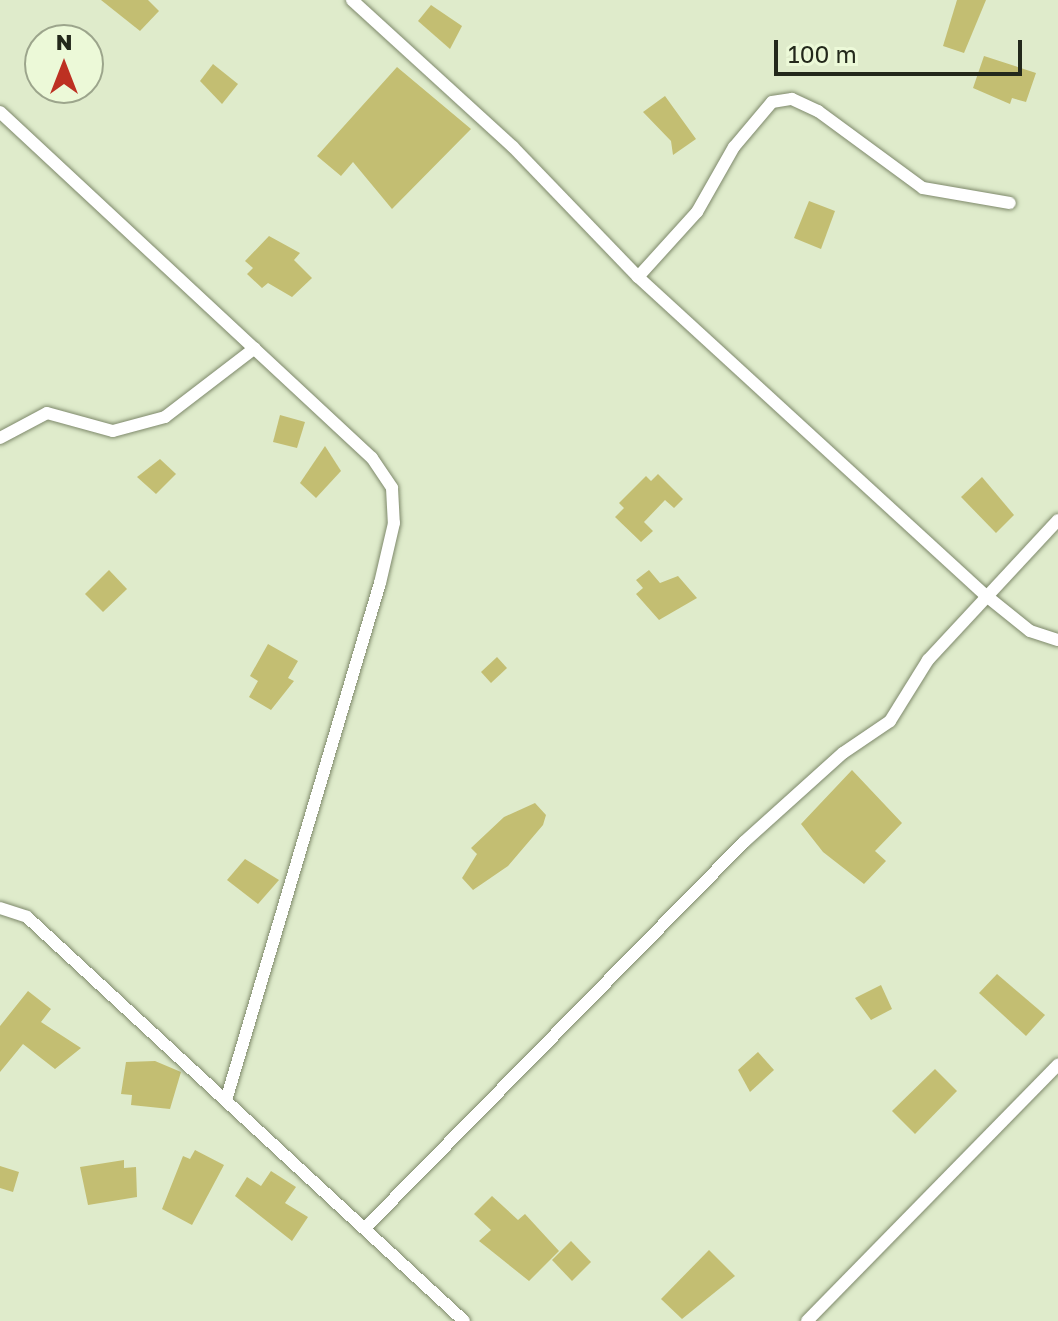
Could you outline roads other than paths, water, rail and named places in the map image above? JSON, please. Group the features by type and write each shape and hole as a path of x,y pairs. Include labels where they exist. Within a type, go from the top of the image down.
{"street":[{"path":"352,0 513,147 638,277 984,594 1030,631 1058,640"},
{"path":"638,277 697,212 734,147 772,102 792,99 818,111 923,188 1010,203"},
{"path":"0,112 255,348 385,474 394,523 227,1097"},
{"path":"0,438 47,413 113,431 165,417 255,348"},
{"path":"368,1225 744,842 843,753 890,721 928,660 984,594 1058,520"},
{"path":"0,908 27,917 368,1225 464,1321"},
{"path":"807,1321 1058,1065"}]}
